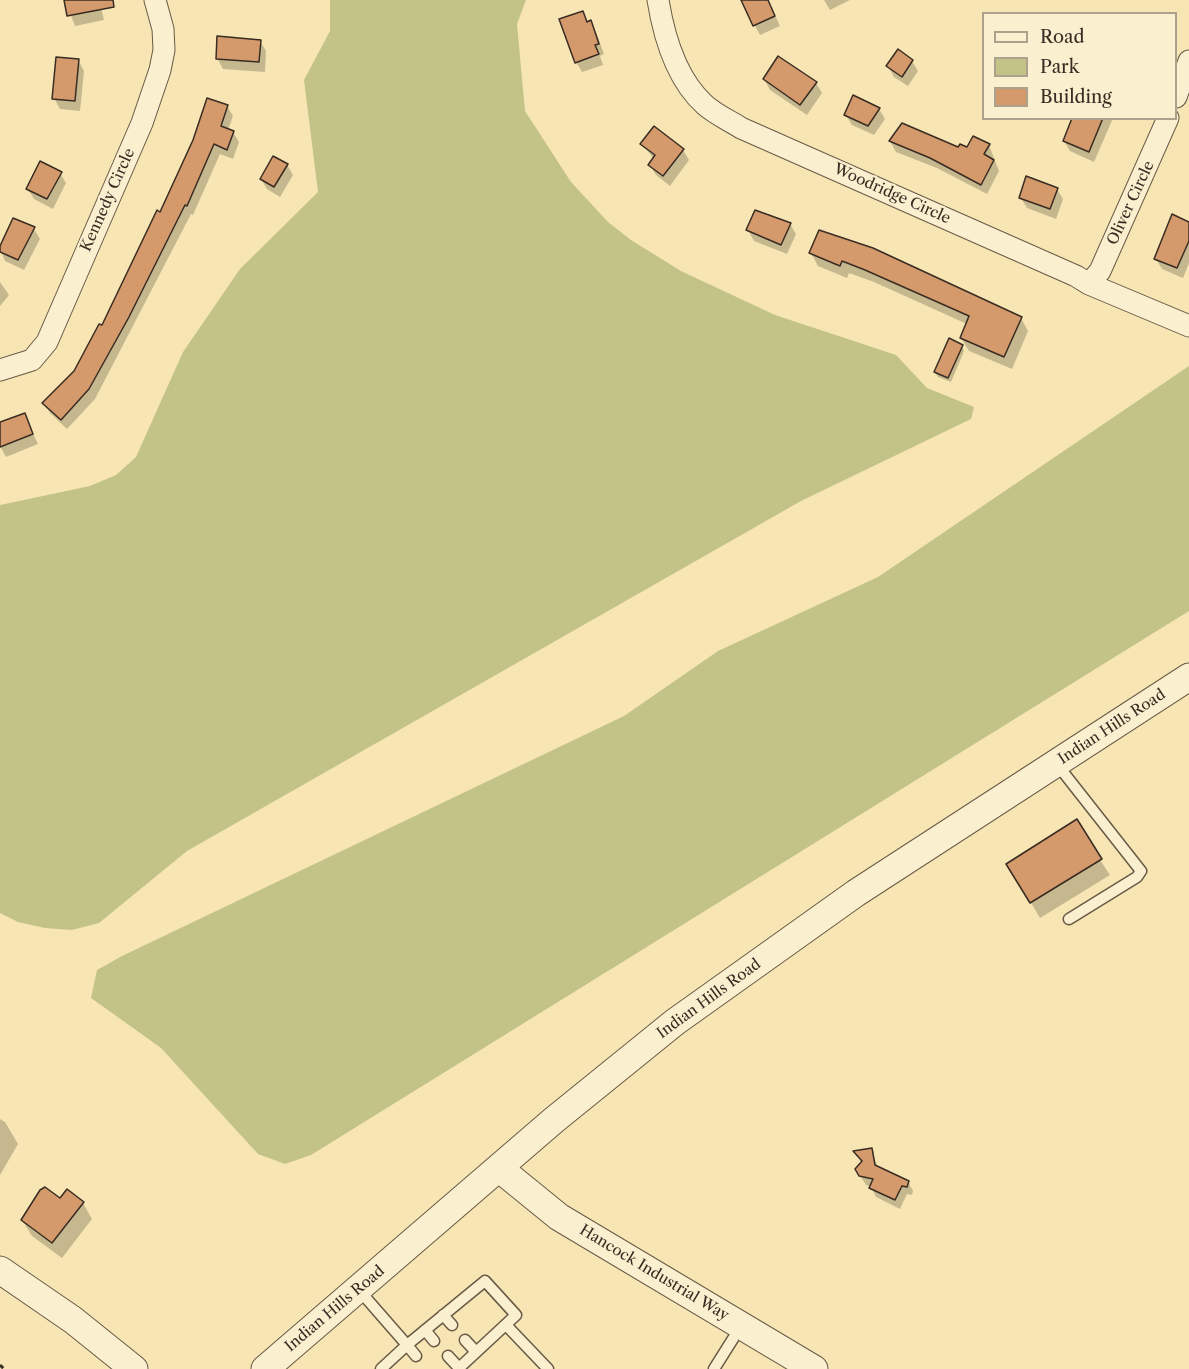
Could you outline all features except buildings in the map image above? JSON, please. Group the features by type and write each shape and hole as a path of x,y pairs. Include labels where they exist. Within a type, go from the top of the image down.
{"street":[{"name":"Kennedy Circle","path":"0,370 32,360 47,342 142,123 160,70 164,50 163,29 155,0"},
{"name":"Woodridge Circle","path":"658,0 667,42 683,77 705,105 741,128 1076,276 1089,284 1189,326"},
{"path":"1177,95 1189,61"},
{"name":"Oliver Circle","path":"1089,284 1100,271 1167,120"},
{"name":"Indian Hills Road","path":"265,1369 500,1169 554,1120 685,1015 856,893 1189,677"},
{"name":"Hancock Industrial Way","path":"500,1169 559,1217 814,1369"},
{"path":"0,1270 73,1320 134,1369"},
{"path":"73,1320 109,1369"}],"lane":[{"path":"1056,763 1141,871 1137,877 1069,919"},
{"path":"381,1369 485,1281 516,1315 458,1369 448,1356"},
{"path":"359,1290 416,1356"},
{"path":"443,1315 452,1325"},
{"path":"506,1325 548,1369"},
{"path":"714,1369 741,1325"},
{"path":"425,1330 434,1341"},
{"path":"465,1340 476,1352"}],"path":[{"path":"0,1365 4,1369"}],"green space":[{"path":"330,0 526,0 517,24 525,111 571,182 608,222 631,240 681,271 775,315 896,355 927,388 974,407 971,419 801,501 187,851 99,923 72,930 45,928 18,922 0,913 0,505 90,486 116,475 136,457 183,352 240,269 318,192 304,80 330,31"},
{"path":"1189,366 1189,611 311,1155 285,1164 258,1154 161,1048 91,998 97,970 122,956 624,716 718,651 878,577"}]}
